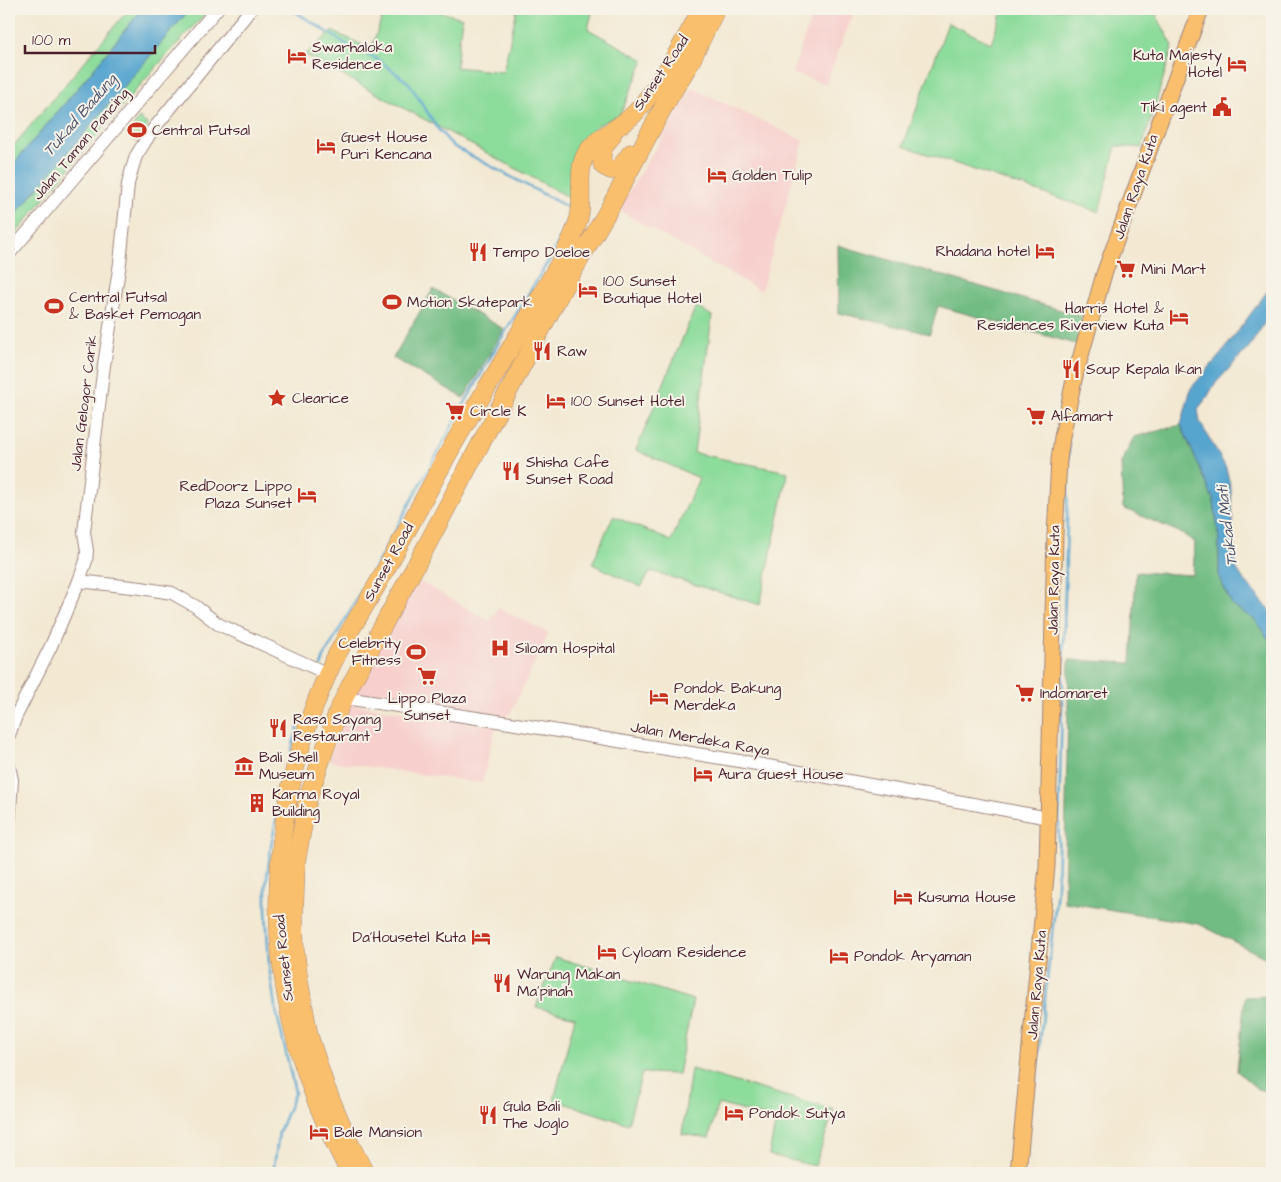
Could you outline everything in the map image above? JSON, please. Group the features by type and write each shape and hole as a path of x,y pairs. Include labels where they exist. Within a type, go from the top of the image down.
{"highway":[{"path":"678,50 683,25 690,9"},
{"name":"Sunset Road","path":"350,1173 308,1079 290,1015 282,971 278,891 281,844 288,797 301,743 340,648 382,577 454,445 506,357 572,238 580,212 582,192 581,171 587,151 626,122 651,93 702,9"},
{"name":"Sunset Road","path":"365,1173 350,1144 326,1088 309,1036 299,981 295,933 297,854 308,798 338,711 548,316 690,63 716,9"},
{"path":"704,31 716,25 728,9"},
{"path":"626,122 607,141 602,152 601,161 607,169 619,169 656,121"},
{"path":"454,445 473,458"}],"main road":[{"name":"Jalan Raya Kuta","path":"1018,1173 1043,920 1049,818 1055,535 1062,437 1074,380 1100,288 1201,9"}],"street":[{"name":"Jalan Taman Pancing","path":"9,254 217,9"},
{"name":"Jalan Gelogor Carik","path":"9,735 16,716 51,646 80,581 87,556 84,532 94,446 120,263 128,184 136,156 151,132 251,9"},
{"path":"80,581 141,588 172,594 189,602 218,624 328,674"},
{"name":"Jalan Merdeka Raya","path":"345,698 757,764 1049,818"},
{"path":"9,766 12,780 9,825"}],"shaded area":[{"path":"814,9 855,9 826,84 792,73"},
{"name":"Golden Tulip","path":"692,88 804,141 761,291 618,210"},
{"path":"417,580 490,621 498,608 549,633 511,712 507,716 349,692"},
{"path":"350,704 496,726 482,783 328,761"}],"green space":[{"path":"129,9 142,9 9,169 9,151"},
{"path":"190,9 210,9 132,94 9,242 9,222"},
{"path":"385,9 430,9 462,18 456,67 503,72 517,9 593,9 588,29 644,60 620,115 596,126 579,146 572,199 305,55 332,31 371,49"},
{"path":"1003,9 1153,9 1173,46 1142,148 1116,146 1099,212 903,146 948,23 991,43"},
{"name":"Central Futsal","path":"139,118 148,125 136,141 127,135"},
{"path":"838,245 1085,317 1076,344 938,306 930,334 839,313"},
{"path":"433,289 504,329 464,398 393,358"},
{"path":"696,306 712,316 694,453 788,472 760,605 651,571 641,587 592,564 613,516 671,541 699,478 636,450"},
{"path":"1181,425 1214,501 1219,541 1219,577 1232,605 1255,620 1272,644 1272,961 1199,924 1064,902 1069,660 1131,663 1136,572 1193,575 1195,542 1179,532 1123,508 1121,463 1134,437"},
{"path":"556,957 693,1000 678,1074 642,1073 628,1124 554,1100 575,1017 536,1007"},
{"path":"1272,996 1272,1092 1257,1089 1237,1071 1245,997"},
{"path":"691,1069 834,1110 815,1166 769,1155 776,1119 718,1104 709,1138 682,1134"}],"water":[{"name":"Tukad Badung","path":"142,9 190,9 9,222 9,169"},
{"name":"Tukad Mati","path":"1272,275 1272,311 1250,346 1214,385 1198,409 1200,422 1226,468 1231,489 1236,568 1272,613 1272,644 1255,620 1232,605 1219,577 1219,541 1214,501 1181,425 1191,388 1221,354 1269,289"}],"waterway":[{"path":"291,9 354,49 377,59 409,83 438,129 453,146 573,210 551,257 502,337 462,408 324,657 321,666"},
{"path":"1035,1086 1057,890 1069,444"},
{"path":"291,751 298,727"},
{"path":"273,1173 279,1132 295,1092 275,1006 269,966 266,909 266,885 271,846 286,770"}],"place":[{"name":"Swarhaloka Residence","path":"297,56"},
{"name":"Kuta Majesty Hotel","path":"1237,64"},
{"name":"Tiki agent","path":"1222,107"},
{"name":"Central Futsal","path":"137,130"},
{"name":"Guest House Puri Kencana","path":"326,146"},
{"name":"Golden Tulip","path":"717,175"},
{"name":"Rhadana hotel","path":"1045,251"},
{"name":"Tempo Doeloe","path":"478,252"},
{"name":"Mini Mart","path":"1126,269"},
{"name":"100 Sunset Boutique Hotel","path":"588,290"},
{"name":"Motion Skatepark","path":"392,302"},
{"name":"Central Futsal & Basket Pemogan","path":"54,306"},
{"name":"Harris Hotel & Residences Riverview Kuta","path":"1179,317"},
{"name":"Raw","path":"542,351"},
{"name":"Soup Kepala Ikan","path":"1071,369"},
{"name":"Clearice","path":"277,398"},
{"name":"100 Sunset Hotel","path":"556,401"},
{"name":"Circle K","path":"455,411"},
{"name":"Alfamart","path":"1036,416"},
{"name":"Shisha Cafe Sunset Road","path":"511,471"},
{"name":"RedDoorz Lippo Plaza Sunset","path":"307,495"},
{"name":"Siloam Hospital","path":"500,648"},
{"name":"Celebrity Fitness","path":"416,652"},
{"name":"Lippo Plaza Sunset","path":"427,676"},
{"name":"Indomaret","path":"1025,693"},
{"name":"Pondok Bakung Merdeka","path":"659,697"},
{"name":"Rasa Sayang Restaurant","path":"278,728"},
{"name":"Bali Shell Museum","path":"244,766"},
{"name":"Aura Guest House","path":"703,774"},
{"name":"Karma Royal Building","path":"257,803"},
{"name":"Kusuma House","path":"903,897"},
{"name":"Da'Housetel Kuta","path":"481,937"},
{"name":"Cyloam Residence","path":"607,952"},
{"name":"Pondok Aryaman","path":"839,956"},
{"name":"Warung Makan Ma'pinah","path":"502,983"},
{"name":"Pondok Sutya","path":"734,1113"},
{"name":"Gula Bali The Joglo","path":"488,1115"},
{"name":"Bale Mansion","path":"319,1132"}]}
